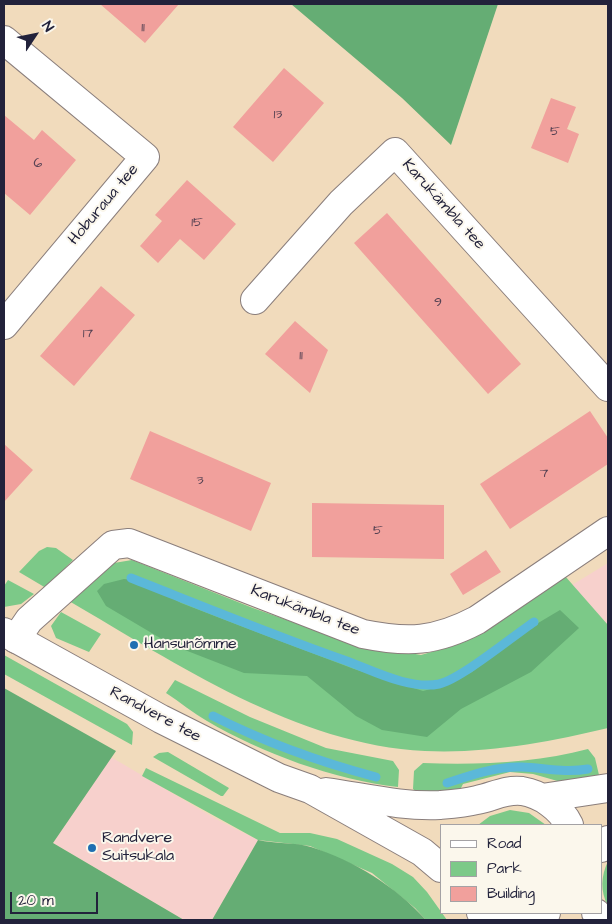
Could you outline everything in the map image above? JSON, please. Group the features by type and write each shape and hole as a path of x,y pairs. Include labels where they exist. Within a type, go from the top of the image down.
{"street":[{"name":"Hoburaua tee","path":"4,40 145,157 4,325"},
{"name":"Karukämbla tee","path":"255,300 341,202 395,152 608,387"},
{"name":"Karukämbla tee","path":"10,635 112,546 129,543 362,634 395,641 415,641 457,631 477,620 608,531"},
{"name":"Randvere tee","path":"10,635 161,719 279,778 310,789 422,852 440,867"},
{"name":"Randvere tee","path":"542,798 608,788"},
{"name":"Randvere tee","path":"310,789 404,803 439,805 479,800 500,792 522,791 542,798 565,816 569,824"},
{"name":"Randvere tee","path":"456,824 458,820 479,800"},
{"path":"483,914 489,918 505,920"},
{"path":"524,920 543,914"}],"shaded area":[{"path":"608,563 608,626 572,585"},
{"path":"111,757 216,819 258,840 212,920 184,920 53,843"}],"green space":[{"path":"291,4 498,4 451,145 402,98"},
{"path":"47,547 56,548 73,560 46,588 19,572 39,551"},
{"path":"132,560 253,608 349,642 421,655 452,646 565,576 608,625 608,728 563,738 494,749 425,751 377,745 331,734 285,718 195,675 69,601 108,564"},
{"path":"124,579 140,581 181,603 354,669 423,691 442,686 472,672 523,632 560,610 579,628 531,672 461,709 427,737 382,730 356,716 307,676 244,673 172,645 106,606 97,591 104,584"},
{"path":"8,580 34,594 21,604 4,607 4,586"},
{"path":"61,612 101,634 89,652 56,638 51,626"},
{"path":"4,655 127,724 133,732 132,745 4,674"},
{"path":"175,680 250,717 326,748 393,761 399,770 398,787 349,778 324,771 275,754 228,733 197,715 166,693"},
{"path":"4,688 116,751 53,843 184,920 4,920"},
{"path":"588,749 595,758 599,775 561,782 533,774 510,772 463,784 461,788 454,791 420,795 413,789 414,771 423,763 506,762 568,754"},
{"path":"168,752 229,788 221,796 153,757 159,753"},
{"path":"146,768 280,833 310,833 337,839 392,864 413,877 427,892 440,910 440,914 443,914 447,920 426,920 415,908 372,873 310,846 258,840 142,776"},
{"path":"510,810 529,813 545,824 479,824 490,816"},
{"path":"258,840 305,845 359,867 401,896 426,920 212,920"},
{"path":"608,861 608,906 602,884"}],"building":[{"path":"100,4 179,4 145,43"},
{"path":"284,68 324,103 273,162 233,127"},
{"path":"551,98 576,107 567,129 579,134 568,163 531,148"},
{"path":"4,115 34,140 42,130 76,160 30,215 4,193"},
{"path":"187,180 236,224 204,260 180,239 158,263 140,246 162,221 155,215"},
{"path":"387,213 521,364 488,394 354,243"},
{"path":"101,286 135,315 74,386 40,356"},
{"path":"295,321 328,350 310,393 265,354"},
{"path":"590,411 608,438 608,464 510,529 480,484"},
{"path":"150,431 271,483 251,531 130,479"},
{"path":"4,444 33,470 4,502"},
{"path":"312,503 444,505 444,559 312,557"},
{"path":"486,550 501,572 463,595 450,574"}],"waterway":[{"path":"131,578 378,674 415,684 439,684 449,680 473,666 534,622"},
{"path":"213,716 293,751 376,777"},
{"path":"447,783 484,772 513,767 571,771 588,769"}],"place":[{"name":"Hansunõmme","path":"134,645"},
{"name":"Randvere Suitsukala","path":"92,848"}]}
